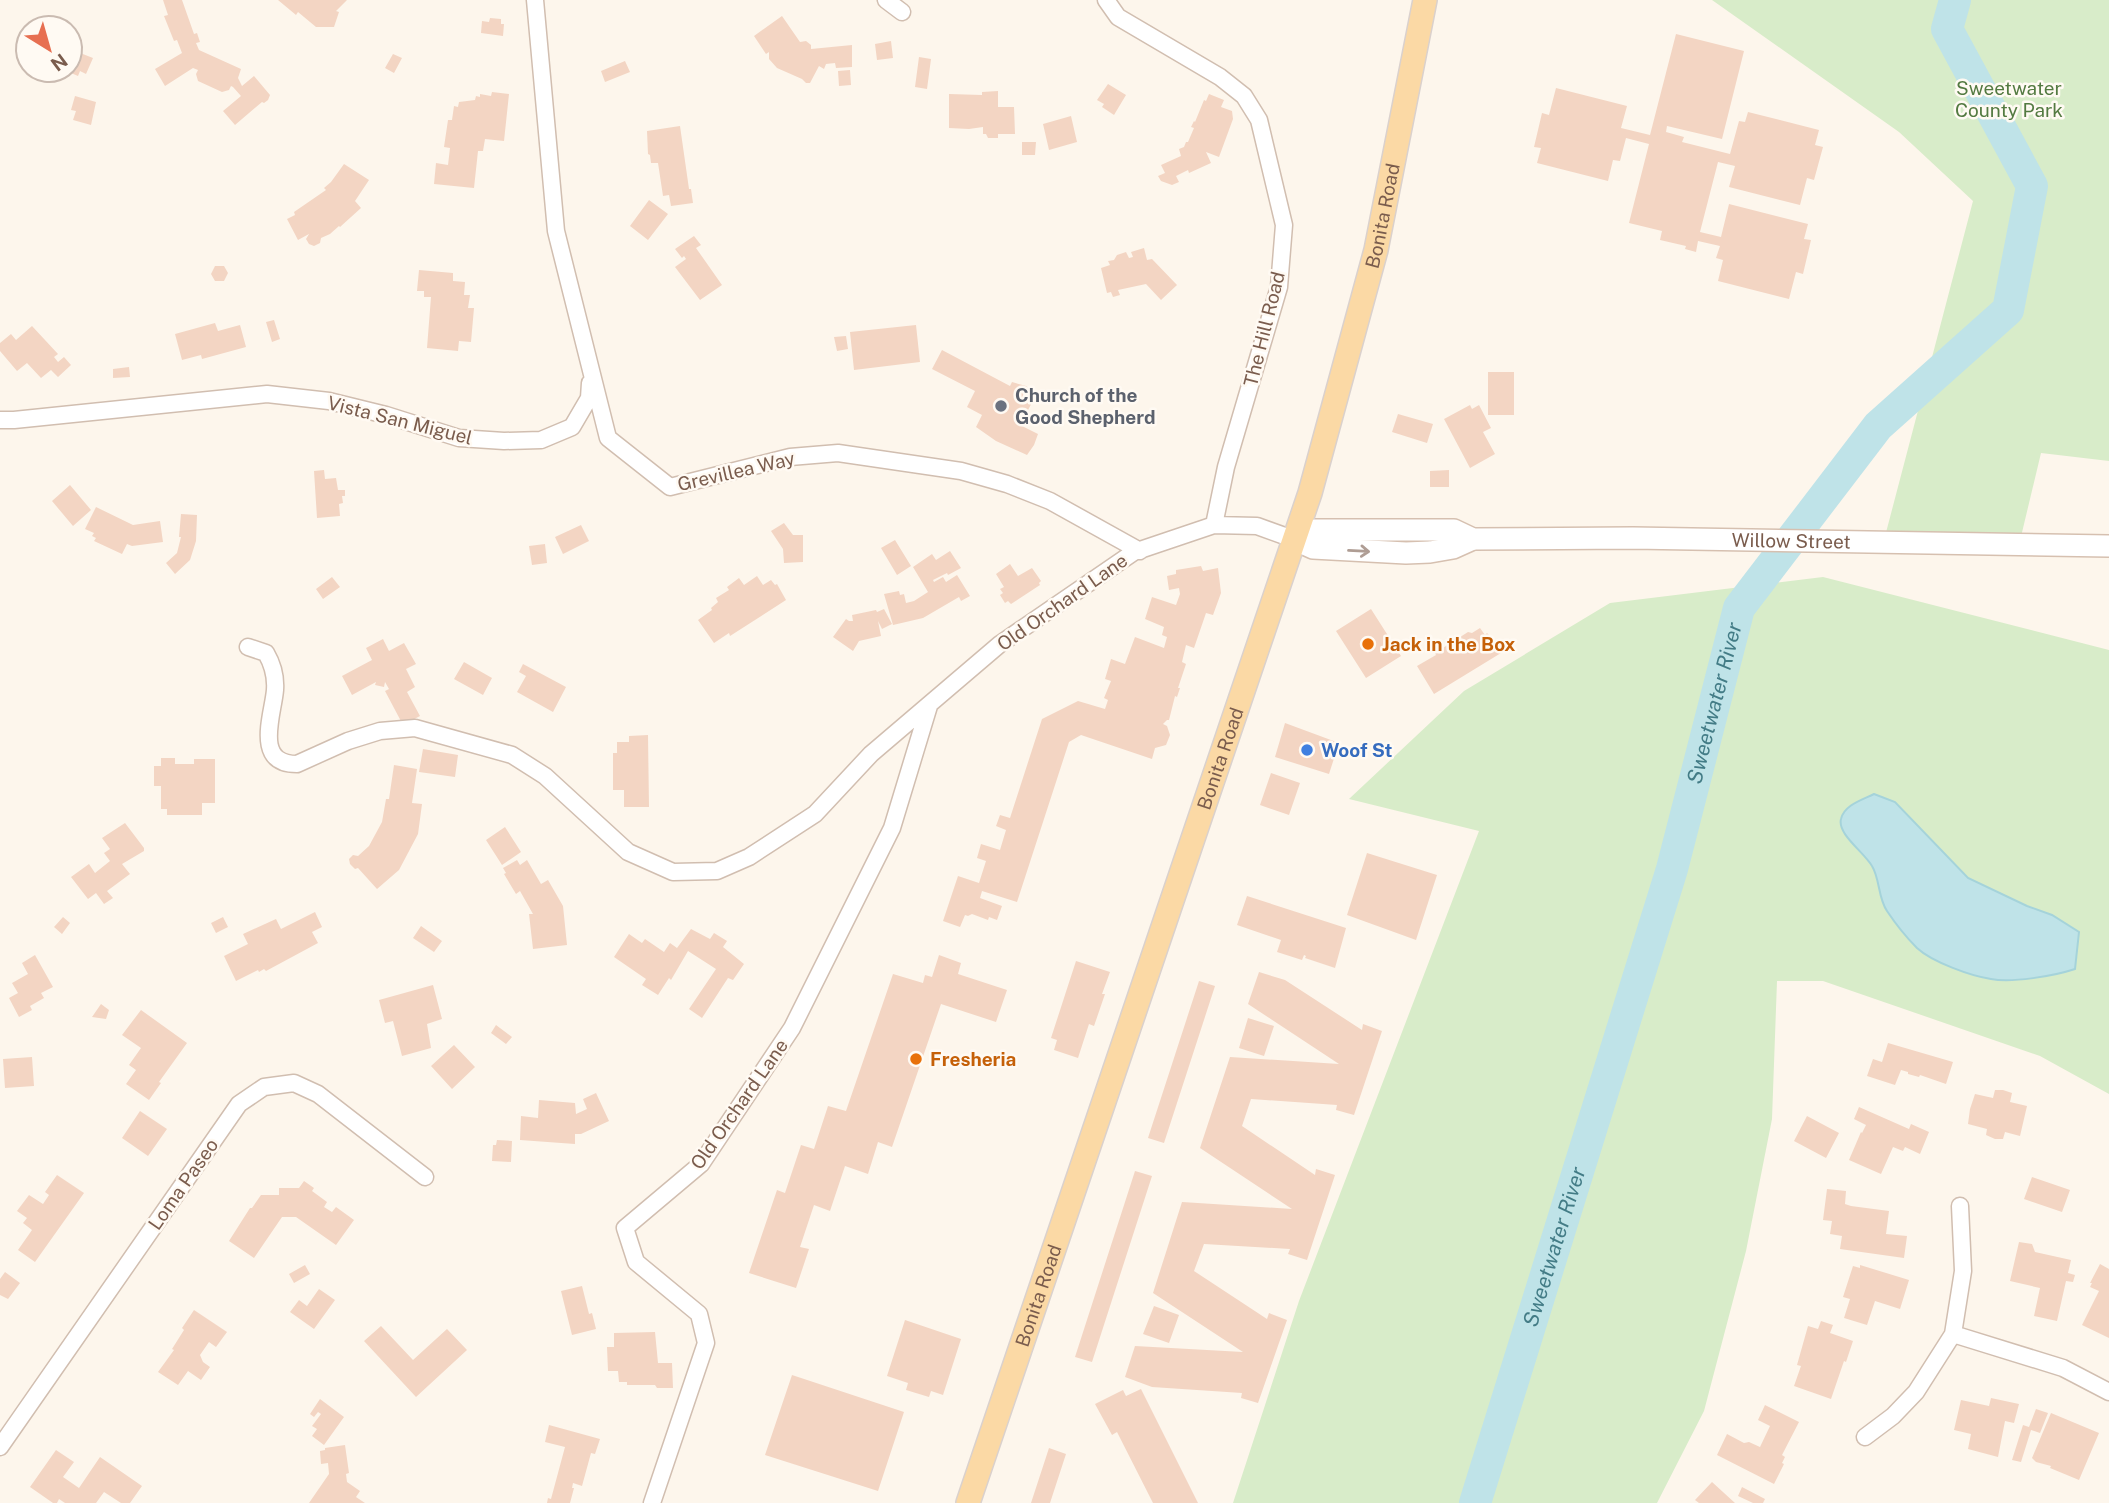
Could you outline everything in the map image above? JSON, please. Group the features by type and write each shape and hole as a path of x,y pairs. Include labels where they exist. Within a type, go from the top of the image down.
{"main road":[{"name":"Bonita Road","path":"968,1503 1310,493 1376,250 1425,0"},
{"name":"Willow Street","path":"1293,539 1315,530 1454,530 1473,539 1633,538 2109,546"}],"street":[{"name":"Grevillea Way","path":"536,0 556,231 608,438 670,487 790,457 838,453 961,471 1050,500 1140,551"},
{"path":"886,0 902,12"},
{"name":"The Hill Road","path":"1106,0 1118,17 1220,77 1244,96 1259,120 1284,225 1279,287 1226,467 1214,525"},
{"name":"Vista San Miguel","path":"0,420 267,394 329,401 386,415 459,438 504,442 541,440 572,427 589,398 591,374"},
{"name":"Old Orchard Lane","path":"248,647 266,653 272,664 275,691 269,717 268,740 276,758 288,764 297,764 348,741 380,731 415,728 512,755 545,776 628,852 673,872 717,871 749,857 815,814 871,754 1000,644 1134,552 1214,525 1257,526 1293,539"},
{"name":"Old Orchard Lane","path":"652,1503 706,1343 699,1314 636,1262 625,1228 701,1164 792,1027 892,828 929,706"},
{"name":"Loma Paseo","path":"0,1447 239,1104 264,1087 297,1083 310,1090 425,1177"},
{"path":"1866,1437 1893,1416 1916,1392 1953,1334 1963,1271 1960,1206"},
{"path":"1953,1334 2063,1368 2109,1392"}],"green space":[{"name":"Sweetwater County Park","path":"1712,0 2109,0 2109,461 2041,453 2019,545 1883,544 1973,201 1899,132"},
{"path":"1823,577 2109,650 2109,1094 2040,1056 1823,981 1777,981 1772,1119 1746,1251 1704,1411 1657,1503 1233,1503 1299,1301 1479,831 1349,799 1464,691 1610,603"}],"water":[{"path":"1729,601 1733,602 1670,856 1666,852"},
{"path":"1874,794 1895,802 1968,878 2052,915 2079,932 2075,969 2033,978 1991,979 1952,968 1917,948 1887,911 1872,866 1847,837 1841,825 1846,810"}],"building":[{"path":"163,0 182,0 194,34 197,33 200,42 196,43 199,50 241,69 238,78 242,86 254,76 270,95 268,100 235,125 223,111 241,96 233,87 222,92 198,81 198,70 193,68 165,86 155,69 182,53 164,16 168,15"},
{"path":"278,0 347,0 336,11 339,12 334,27 316,27"},
{"path":"782,16 800,42 806,41 811,45 811,49 852,45 852,67 836,68 835,63 826,64 824,69 819,66 810,83 777,68 769,59 769,52 766,54 754,36"},
{"path":"490,18 501,19 501,24 504,24 503,36 481,33 482,21 489,22"},
{"path":"1676,34 1744,51 1722,139 1667,126 1666,132 1684,137 1682,142 1730,154 1739,121 1745,122 1748,112 1819,130 1815,145 1823,147 1814,180 1807,178 1800,205 1729,187 1735,166 1718,162 1700,232 1721,237 1729,204 1808,224 1804,239 1811,240 1803,274 1796,272 1789,299 1718,281 1723,260 1716,258 1720,246 1698,241 1696,252 1685,249 1686,246 1660,240 1662,231 1629,223 1649,144 1626,138 1620,161 1613,160 1608,181 1537,163 1541,148 1534,147 1542,113 1549,115 1556,88 1627,106 1621,128 1650,135"},
{"path":"891,41 893,58 877,60 875,44"},
{"path":"84,54 93,58 86,74 84,73"},
{"path":"393,54 402,58 394,73 385,68"},
{"path":"919,57 931,59 927,89 915,87"},
{"path":"625,61 630,72 605,82 601,71"},
{"path":"850,70 851,85 839,86 838,71"},
{"path":"1108,84 1126,95 1114,115 1097,100"},
{"path":"998,91 998,107 1014,107 1015,134 998,134 998,138 988,138 983,134 983,127 949,128 949,94 982,95 982,92"},
{"path":"492,92 509,94 504,141 485,139 483,151 478,151 474,188 434,184 436,163 448,165 450,148 444,147 448,120 452,120 454,106 458,107 459,102 475,100 480,94 491,96"},
{"path":"1209,94 1224,100 1221,107 1232,111 1233,119 1219,157 1206,152 1211,163 1176,176 1179,182 1172,185 1161,181 1158,176 1165,173 1161,165 1181,156 1179,149 1188,142 1194,128 1191,127"},
{"path":"75,96 96,102 91,125 73,120 76,111 71,110"},
{"path":"1071,116 1077,142 1049,150 1043,124"},
{"path":"680,126 693,203 671,206 669,195 663,196 658,163 651,163 648,154 647,131"},
{"path":"1022,142 1036,142 1035,155 1022,155"},
{"path":"344,164 369,180 355,201 361,208 340,227 321,238 320,243 314,246 309,244 306,239 309,234 298,240 287,219 326,190 324,188"},
{"path":"649,200 668,214 648,240 630,226"},
{"path":"694,236 701,245 696,248 722,285 700,300 675,267 686,259 675,249"},
{"path":"1144,248 1147,260 1152,259 1177,285 1161,300 1146,284 1118,290 1120,295 1113,297 1111,292 1107,293 1101,268 1110,265 1108,261 1114,260 1117,255 1126,252 1129,258 1133,257 1131,252"},
{"path":"215,266 224,266 228,273 224,281 215,281 211,274"},
{"path":"419,270 453,273 453,281 465,282 464,295 470,295 468,308 474,308 471,342 459,341 458,351 427,348 431,297 424,297 424,291 417,291"},
{"path":"274,320 280,339 272,342 266,322"},
{"path":"215,323 218,331 240,325 246,347 202,359 201,355 182,360 175,334"},
{"path":"916,325 920,362 854,370 850,332"},
{"path":"32,326 58,354 54,357 58,362 64,357 71,365 58,377 51,370 41,378 27,363 17,371 0,351 0,343 11,334 16,340"},
{"path":"846,336 848,349 837,351 834,337"},
{"path":"942,350 1010,386 1012,382 1026,386 1036,395 1020,425 1038,434 1027,455 996,441 976,427 982,415 967,407 975,391 932,369"},
{"path":"129,367 130,377 113,378 113,369"},
{"path":"1488,372 1514,372 1514,415 1488,415"},
{"path":"1470,405 1472,409 1479,405 1491,428 1483,432 1495,454 1470,468 1444,419"},
{"path":"1398,414 1433,424 1427,443 1392,432"},
{"path":"324,470 325,479 336,478 338,490 345,490 343,503 339,504 340,516 317,518 314,471"},
{"path":"1449,470 1449,487 1430,487 1430,471"},
{"path":"70,485 91,510 73,526 52,501"},
{"path":"96,507 133,525 160,521 163,542 132,546 127,544 122,554 94,541 94,533 85,529"},
{"path":"181,514 197,515 196,541 190,560 175,574 166,563 177,553 181,537"},
{"path":"784,523 793,535 803,535 803,562 784,563 783,549 771,531"},
{"path":"581,525 589,541 563,554 555,537"},
{"path":"895,540 911,566 897,575 881,548"},
{"path":"545,544 547,563 532,565 529,546"},
{"path":"950,551 961,568 933,580 934,582 943,577 946,582 957,575 970,596 961,601 959,597 923,618 893,625 884,594 899,591 900,595 904,594 906,603 928,592 913,567 932,554 936,560"},
{"path":"1010,564 1018,576 1032,568 1041,581 1040,585 1011,604 1008,601 1005,603 1000,595 1003,593 1000,589 1004,587 996,574"},
{"path":"1201,566 1203,571 1218,568 1221,593 1213,615 1206,613 1194,648 1186,645 1182,662 1186,664 1180,688 1177,697 1175,696 1169,720 1163,724 1167,726 1170,735 1166,745 1155,748 1152,759 1081,735 1069,742 1017,902 982,891 980,898 1002,906 997,920 989,917 988,920 972,914 965,915 960,927 943,921 958,876 979,883 986,861 977,858 981,844 1000,850 1006,830 996,826 1000,815 1010,818 1042,719 1078,701 1105,709 1108,700 1104,698 1111,681 1105,679 1111,659 1125,664 1135,637 1164,648 1167,637 1162,635 1164,627 1145,619 1152,597 1176,605 1179,588 1169,590 1167,576 1176,574 1176,570"},
{"path":"757,576 763,585 771,580 777,584 786,600 730,636 729,633 714,643 698,620 712,610 718,602 716,598 729,590 727,587 739,578 744,585"},
{"path":"332,577 340,587 323,599 316,589"},
{"path":"884,609 892,624 882,629 878,621 881,636 859,641 853,651 833,637 846,619 853,621 852,615"},
{"name":"Jack in the Box","path":"1371,609 1401,656 1366,678 1336,631"},
{"path":"1480,628 1485,635 1489,635 1501,653 1434,694 1417,666 1468,632 1472,633"},
{"path":"383,639 389,651 404,643 416,664 406,669 415,687 407,692 420,716 403,725 385,691 389,689 385,682 384,687 375,685 376,682 352,695 342,676 372,660 366,648"},
{"path":"464,662 492,678 483,695 454,679"},
{"path":"523,664 566,687 553,712 517,692 526,676 519,672"},
{"name":"Woof St","path":"1285,723 1339,743 1329,774 1275,757"},
{"path":"648,735 649,807 624,807 624,790 613,790 613,753 617,753 617,742 629,742 629,736"},
{"path":"423,749 458,755 455,777 419,772"},
{"path":"161,758 175,758 175,764 194,764 194,759 215,759 215,803 202,803 202,815 167,815 167,809 161,809 161,786 154,786 154,766 161,766"},
{"path":"394,765 417,769 412,803 422,804 418,834 399,870 377,889 358,868 355,869 350,864 349,859 353,855 358,856 369,846 382,822 386,799 389,799"},
{"path":"1271,773 1300,783 1289,815 1260,805"},
{"path":"125,823 144,851 122,864 130,874 107,891 113,898 104,904 96,893 88,899 71,877 89,864 95,873 110,861 104,853 110,849 102,838"},
{"path":"505,827 521,852 502,865 486,840"},
{"path":"1367,853 1437,875 1416,940 1347,915"},
{"path":"517,860 520,865 527,860 541,884 548,880 563,906 567,945 533,949 529,914 533,914 520,891 516,894 504,874 506,873 503,868"},
{"path":"1247,896 1346,928 1335,968 1305,958 1304,955 1302,960 1277,952 1281,940 1237,925"},
{"path":"315,912 322,927 312,932 318,943 266,971 258,970 236,981 224,956 248,944 243,934 276,919 281,929"},
{"path":"63,917 70,923 62,934 54,927"},
{"path":"223,917 228,927 216,933 211,923"},
{"path":"421,926 442,941 434,952 413,938"},
{"path":"691,929 710,939 714,933 727,941 723,947 744,964 733,980 728,978 702,1018 689,1009 716,969 688,951 671,980 669,978 658,995 642,985 646,979 614,957 629,934 642,943 645,939 664,952 670,943 677,948"},
{"path":"35,955 53,987 41,993 44,998 30,1006 32,1010 19,1017 9,998 18,993 12,983 28,974 22,963"},
{"path":"939,955 961,963 958,974 1007,990 996,1022 941,1004 892,1147 878,1142 868,1174 845,1166 830,1211 814,1205 800,1247 809,1249 796,1288 749,1273 777,1190 785,1193 801,1145 814,1149 828,1106 846,1111 893,974 923,983 925,975 932,977"},
{"path":"1076,961 1110,972 1094,1026 1089,1024 1078,1058 1054,1050 1057,1040 1051,1038"},
{"path":"1259,972 1285,980 1362,1030 1363,1024 1382,1031 1354,1115 1336,1110 1337,1105 1251,1099 1242,1126 1315,1175 1316,1169 1335,1175 1307,1260 1288,1254 1290,1249 1204,1244 1194,1271 1267,1319 1269,1313 1287,1320 1258,1403 1241,1398 1242,1393 1152,1387 1125,1377 1135,1346 1243,1352 1153,1293 1182,1202 1292,1209 1200,1148 1230,1057 1339,1064 1248,1004"},
{"path":"1199,981 1215,986 1164,1143 1148,1138"},
{"path":"433,985 442,1019 427,1024 431,1048 402,1056 393,1021 385,1023 379,1000"},
{"path":"101,1004 109,1010 106,1019 92,1017"},
{"path":"141,1010 187,1043 149,1100 126,1084 136,1070 129,1065 141,1048 122,1035"},
{"path":"1248,1018 1274,1026 1264,1056 1239,1048"},
{"path":"496,1025 512,1037 506,1044 491,1033"},
{"path":"1888,1043 1953,1062 1946,1084 1901,1070 1895,1085 1867,1076 1873,1059 1882,1062"},
{"path":"454,1045 475,1067 452,1089 431,1066"},
{"path":"32,1057 34,1086 5,1088 3,1059"},
{"path":"1995,1090 2012,1093 2010,1102 2027,1106 2020,1136 2005,1132 2003,1139 1995,1139 1986,1135 1987,1129 1968,1124 1975,1094 1993,1098"},
{"path":"596,1093 609,1121 581,1134 575,1134 575,1144 520,1140 521,1116 538,1118 539,1100 575,1103 576,1114 587,1109 583,1099"},
{"path":"1859,1107 1909,1129 1911,1124 1929,1132 1920,1154 1905,1147 1903,1151 1893,1147 1881,1174 1849,1160 1866,1125 1854,1119"},
{"path":"140,1111 167,1129 148,1156 122,1138"},
{"path":"1807,1116 1839,1133 1826,1158 1794,1141"},
{"path":"497,1140 512,1141 511,1162 492,1161 493,1145 496,1145"},
{"path":"1135,1171 1152,1176 1092,1362 1075,1357"},
{"path":"57,1175 84,1193 35,1262 18,1250 32,1230 23,1223 27,1218 17,1211 29,1195 43,1204 49,1195 45,1192"},
{"path":"2032,1177 2070,1190 2062,1212 2024,1199"},
{"path":"304,1181 327,1202 324,1207 332,1212 336,1207 354,1220 336,1245 296,1217 282,1217 254,1258 229,1241 261,1195 279,1195 279,1188 299,1188"},
{"path":"1827,1189 1846,1191 1845,1204 1889,1211 1886,1234 1907,1236 1904,1258 1840,1249 1842,1236 1830,1234 1832,1221 1823,1220"},
{"path":"2019,1242 2032,1244 2035,1252 2071,1260 2068,1273 2075,1275 2073,1282 2066,1281 2057,1321 2034,1316 2040,1288 2010,1281"},
{"path":"2100,1264 2109,1269 2109,1338 2082,1325 2099,1291 2090,1287 2090,1283"},
{"path":"305,1265 310,1274 294,1283 289,1274"},
{"path":"1860,1265 1909,1280 1900,1309 1875,1301 1867,1325 1844,1318 1850,1299 1843,1297 1853,1266 1860,1268"},
{"path":"5,1272 20,1283 8,1299 0,1295 0,1279"},
{"path":"582,1286 596,1329 572,1335 561,1291"},
{"path":"319,1289 335,1300 314,1329 290,1312 299,1300 307,1306"},
{"path":"1154,1306 1179,1315 1169,1343 1143,1334"},
{"path":"194,1310 227,1332 216,1347 209,1342 200,1355 203,1362 210,1367 201,1380 188,1371 178,1385 158,1372 174,1350 172,1349 184,1330 182,1328"},
{"path":"905,1320 961,1339 943,1395 931,1391 929,1397 906,1390 908,1383 887,1376"},
{"path":"1821,1321 1833,1325 1830,1333 1853,1341 1831,1399 1794,1386 1801,1366 1797,1365 1808,1326 1818,1329"},
{"path":"381,1326 413,1360 447,1329 467,1350 416,1397 364,1341"},
{"path":"655,1332 658,1363 672,1363 673,1388 619,1382 618,1371 608,1371 607,1347 614,1347 614,1333"},
{"path":"792,1375 904,1412 878,1491 765,1455"},
{"path":"1141,1389 1198,1503 1153,1503 1117,1432 1112,1435 1095,1404 1123,1390 1126,1396"},
{"path":"1991,1398 2019,1404 2014,1423 2005,1421 1998,1457 1968,1449 1971,1434 1954,1430 1961,1400 1989,1406"},
{"path":"320,1399 344,1417 324,1445 312,1436 317,1429 312,1426 321,1414 318,1412 314,1417 310,1414"},
{"path":"1765,1405 1799,1422 1782,1455 1785,1457 1782,1463 1784,1464 1774,1484 1717,1455 1727,1434 1744,1443 1749,1442 1760,1447 1770,1426 1758,1420"},
{"path":"2036,1409 2048,1413 2040,1433 2031,1430 2021,1462 2012,1460 2023,1425 2029,1427"},
{"path":"2051,1413 2099,1433 2079,1480 2032,1458"},
{"path":"549,1425 600,1439 595,1454 591,1453 582,1486 573,1483 570,1503 547,1503 548,1498 551,1499 565,1447 545,1442"},
{"path":"345,1445 349,1473 346,1474 347,1482 360,1491 356,1497 365,1503 309,1503 329,1474 328,1463 321,1464 320,1451"},
{"path":"1049,1448 1066,1454 1050,1503 1031,1503"},
{"path":"56,1450 74,1462 63,1477 79,1488 100,1457 142,1486 130,1503 121,1503 104,1492 96,1503 65,1503 59,1499 57,1503 53,1503 30,1487"},
{"path":"1712,1482 1735,1503 1699,1503 1695,1500"},
{"path":"1742,1487 1765,1499 1763,1503 1753,1503 1738,1496"}],"waterway":[{"name":"Sweetwater River","path":"1475,1503 1672,869 1739,608 1878,426 2008,310 2032,186 1947,29 1955,0"}],"place":[{"name":"Church of the Good Shepherd","path":"1001,406"},
{"name":"Jack in the Box","path":"1368,644"},
{"name":"Woof St","path":"1307,750"},
{"name":"Fresheria","path":"916,1059"}]}
